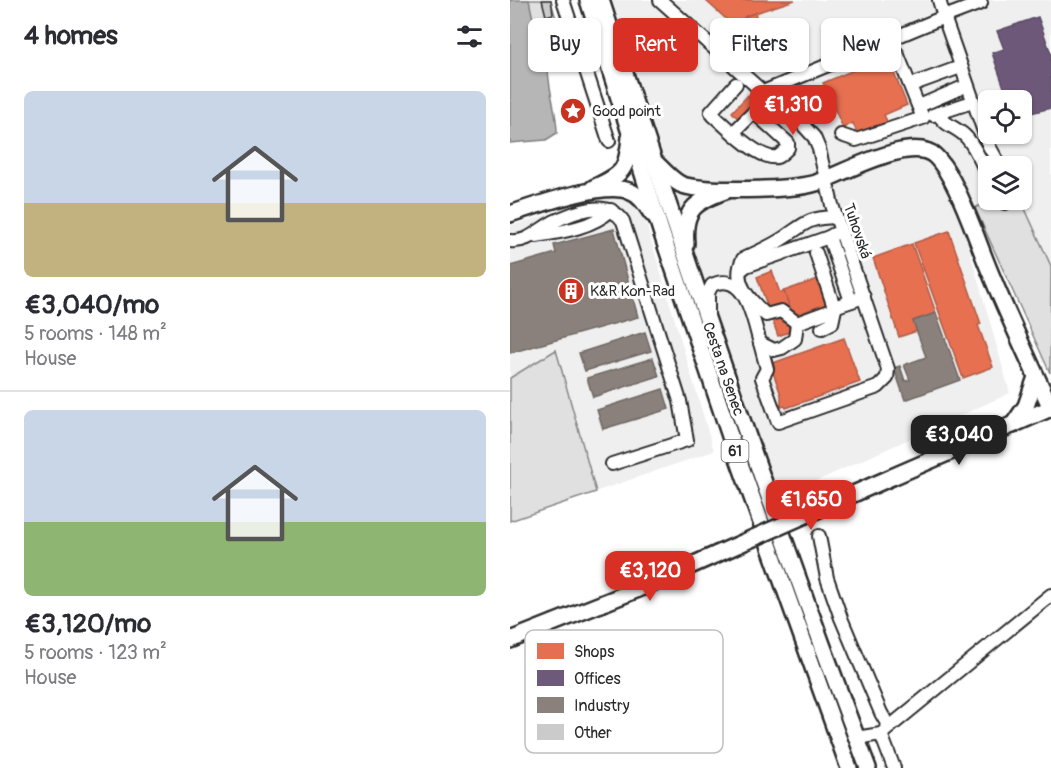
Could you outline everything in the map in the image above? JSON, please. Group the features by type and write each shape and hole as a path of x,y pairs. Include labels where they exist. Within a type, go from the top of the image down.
{"main road":[{"name":"Cesta na Senec","path":"588,0 662,231 769,549 849,768"},
{"name":"Cesta na Senec","path":"601,0 708,325 795,573 868,768"},
{"name":"61","path":"510,214 581,193 604,183 626,166 631,132"},
{"name":"61","path":"654,161 681,185 730,189 795,187 815,183 902,150 918,148 933,154 953,183 997,290 1051,408"},
{"name":"61","path":"687,263 685,234 688,214 702,200 730,189"},
{"name":"61","path":"581,193 628,190 639,196 662,231"},
{"path":"1013,425 1028,403 1036,377 1051,387"},
{"path":"535,630 627,594 1051,408"},
{"path":"510,640 525,634"}],"street":[{"path":"563,0 609,141"},
{"name":"Tuhovská","path":"660,0 801,123 814,137 836,217 888,369 887,378 878,387 778,422 762,378 767,369 760,343"},
{"path":"939,0 989,146 994,156"},
{"path":"763,92 944,16 981,3"},
{"path":"901,62 921,112"},
{"path":"911,85 955,69"},
{"path":"733,132 752,114 756,114 788,143 788,148 778,156 769,156 750,146 733,132 711,112 736,84"},
{"path":"841,135 856,140 921,112 961,88"},
{"path":"921,112 938,113 966,104"},
{"path":"765,121 778,105"},
{"path":"938,113 941,120 948,126 967,137 978,157"},
{"path":"510,241 521,241 575,213 602,208 618,214 623,221 680,401 687,440 612,464"},
{"path":"808,333 783,348 774,350 760,343 738,272 743,260 784,237 801,224 819,218 836,217"},
{"path":"738,272 746,266 829,237 841,230"},
{"path":"829,237 851,301"},
{"path":"816,252 835,308 832,323 822,328"},
{"path":"708,325 708,292 712,285 720,282 731,283 766,315 782,311 797,323"},
{"path":"797,323 864,297"},
{"path":"795,339 797,323"},
{"path":"819,536 827,578 841,618 881,713 894,768"},
{"path":"856,738 885,730 1051,595"}],"shaded area":[{"path":"510,0 529,0 533,18 528,18 528,72 548,72 557,133 546,140 510,143"},
{"path":"523,0 551,0 556,18 528,18 528,22"},
{"path":"612,0 1051,0 1051,266 1026,210 1032,210 1032,156 978,156 978,206 975,208 939,142 1010,393 777,499 636,72 698,72 698,18 618,18"},
{"path":"622,195 632,200 642,210 714,451 510,521 510,226 603,197"},
{"path":"978,206 978,210 1026,210 1051,266 1050,373 975,208"},
{"path":"556,350 596,492 510,521 510,378"}],"building: Shops":[{"path":"705,0 795,0 744,18 725,18"},
{"path":"755,13 757,18 744,18"},
{"path":"849,72 894,72 907,105 884,115 888,123 858,136 853,123 843,128 823,83"},
{"path":"748,95 755,103 739,120 732,112"},
{"path":"949,231 981,324 978,325 993,367 963,378 914,243"},
{"path":"912,244 936,313 913,321 917,331 899,337 873,258"},
{"path":"772,271 780,293 784,291 793,316 788,318 792,331 778,336 757,277"},
{"path":"818,279 826,304 793,316 784,291"},
{"path":"844,338 860,382 786,408 781,407 781,395 770,364"}],"building: Offices":[{"path":"1038,17 1051,54 1051,108 1032,113 1032,90 1005,90 992,53 1004,49 997,31"}],"building: Industry":[{"name":"K&R Kon-Rad","path":"614,229 638,317 510,353 510,266 556,253 554,245"},
{"path":"936,313 960,380 905,400 894,368 900,366 905,381 910,380 904,365 926,357 913,321"},
{"path":"645,332 651,351 585,371 579,353"},
{"path":"653,358 659,376 593,397 587,378"},
{"path":"663,389 669,409 603,429 597,410"}],"building: Other":[{"path":"542,0 551,0 553,14 546,16"}],"place":[{"name":"Good point","path":"573,111"},
{"name":"K&R Kon-Rad","path":"571,291"}]}
